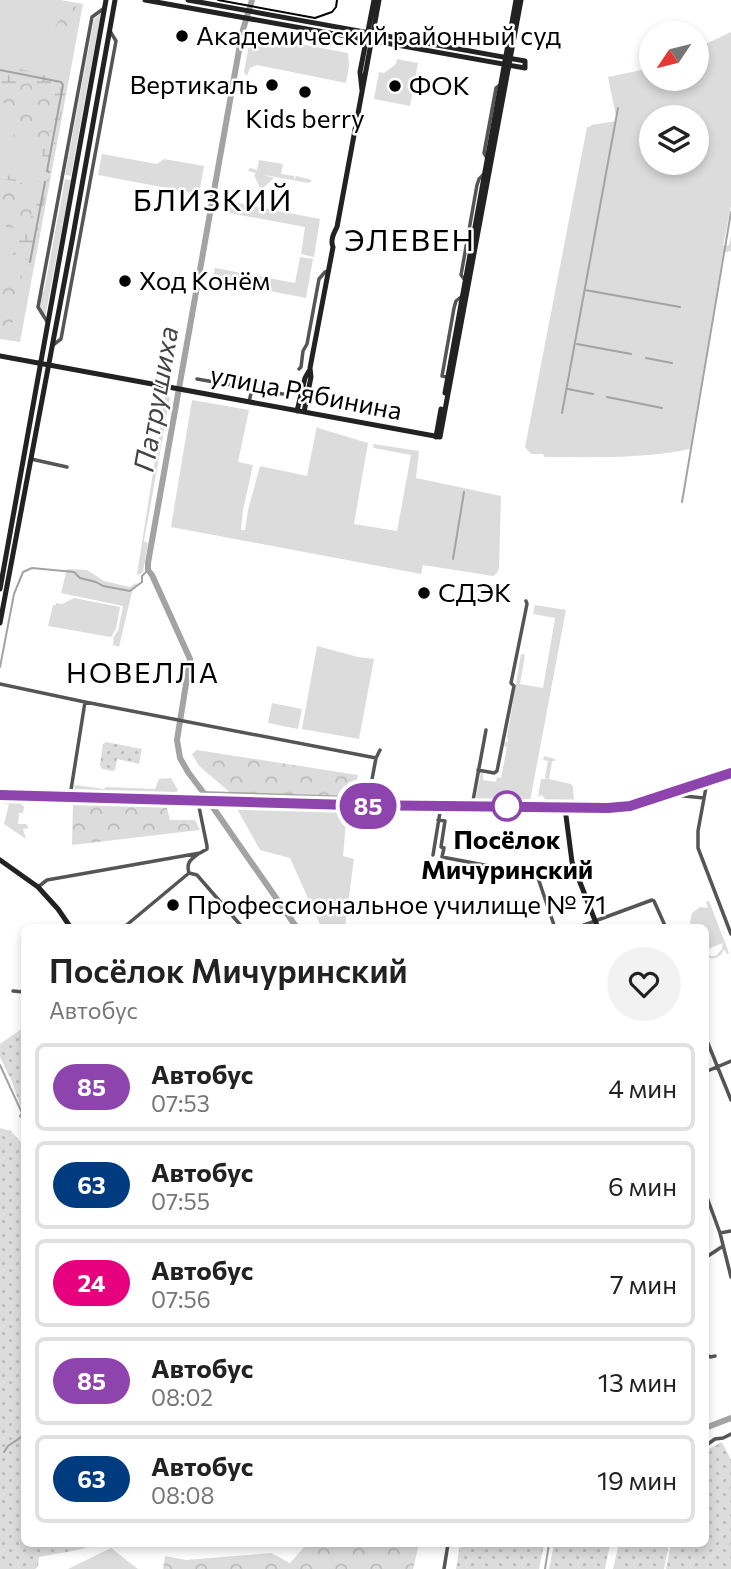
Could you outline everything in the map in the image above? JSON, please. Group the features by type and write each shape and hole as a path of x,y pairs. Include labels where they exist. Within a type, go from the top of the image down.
{"street":[{"path":"10,552 16,502 106,0"},
{"path":"0,623 3,585 53,345 115,0"},
{"path":"145,0 369,41 507,62"},
{"path":"188,0 507,62"},
{"path":"297,411 312,360 335,245 362,90 360,72 376,0"},
{"path":"438,437 519,0"},
{"path":"48,323 38,307 92,18 105,8"},
{"path":"438,437 507,62"},
{"path":"299,369 307,344 319,279 328,271"},
{"name":"улица Рябинина","path":"0,356 438,437"},
{"path":"302,358 312,360"},
{"path":"304,412 311,377 310,368"},
{"path":"197,379 283,394"},
{"path":"249,402 252,389"},
{"path":"31,459 67,467"},
{"path":"478,770 495,774 498,771 526,601"},
{"path":"0,684 376,758"},
{"path":"70,796 85,702"},
{"path":"472,806 486,730"},
{"path":"367,806 380,750"},
{"path":"655,799 731,773"},
{"path":"707,781 698,831 698,848 731,934"},
{"path":"0,795 367,806 565,808 622,807 673,795 704,798"},
{"path":"189,873 188,861 207,849 197,800"},
{"path":"433,855 441,806"},
{"path":"565,808 572,862 596,924"},
{"path":"438,820 445,821 442,857 537,874 554,924"},
{"path":"38,887 47,880 200,853"},
{"path":"0,860 38,887 68,924"},
{"path":"128,924 189,873"},
{"path":"189,873 197,875 240,924"},
{"path":"586,924 652,900 664,924"},
{"path":"13,991 21,992"},
{"path":"709,1045 731,1100"},
{"path":"709,1070 731,1061"},
{"path":"709,1203 731,1278"},
{"path":"720,1233 731,1231"},
{"path":"709,1255 723,1246"},
{"path":"709,1356 715,1356"},
{"path":"709,1443 715,1438 731,1434"},
{"path":"444,1569 448,1547"}],"green space":[{"path":"0,0 61,0 83,4 20,342 0,339"},
{"path":"53,3 77,7 73,34 49,31 50,26 56,26 61,15"},
{"path":"101,13 71,176 65,175 94,19"},
{"path":"731,32 731,206 723,246 729,245 731,235 731,251 723,253 690,449 618,457 545,457 543,454 531,454 525,447 587,127 617,121 608,77 639,71 639,91 709,91 709,42"},
{"path":"251,35 348,53 346,83 257,65 250,68 247,76 244,72"},
{"name":"ФОК","path":"397,59 418,63 410,106 374,99 379,72 384,73 396,64"},
{"path":"0,65 68,79 50,173 44,171 42,151 49,136 55,92 30,84 2,88"},
{"path":"26,82 45,86 56,92 49,136 42,151 29,145 3,144 13,139 15,129 5,103 0,102 2,88"},
{"path":"102,154 157,164 164,159 204,166 199,194 98,175"},
{"path":"259,160 283,164 281,174 294,176 294,180 296,176 312,180 309,183 264,175 274,178 260,188 254,175 256,173 248,171 250,168 257,170"},
{"path":"0,174 43,182 49,179 31,266 27,264 27,260 10,257 17,249 18,233 29,225 37,187 0,178"},
{"path":"0,178 37,186 29,225 8,228 0,221"},
{"path":"65,179 71,180 45,318 39,309"},
{"path":"227,201 320,219 314,257 301,254 305,227 224,212"},
{"path":"300,257 313,259 306,298 212,280 215,268 295,283"},
{"path":"0,271 22,275 14,321 0,330"},
{"path":"165,397 170,397 144,541 148,543 143,572 138,575 137,574"},
{"path":"192,400 249,410 238,462 253,465 241,530 245,530 260,466 307,476 317,426 368,443 354,524 397,531 411,455 374,448 373,444 419,451 416,478 501,496 497,573 493,576 423,565 421,574 171,527"},
{"path":"67,569 87,570 104,581 130,587 136,583 138,585 132,592 119,647 113,645 123,606 61,593"},
{"path":"74,598 120,607 116,629 111,637 48,626 53,605"},
{"path":"535,605 566,610 530,801 526,804 475,802 481,772 483,780 496,782 497,777 501,778 507,747 504,746 505,742 508,742 521,654 525,655 520,684 543,688 555,618 533,614"},
{"path":"317,646 374,659 359,739 302,729"},
{"path":"272,703 302,709 298,729 268,723"},
{"path":"106,742 142,749 139,764 117,759 115,770 102,769 100,765 103,744"},
{"path":"197,750 358,775 354,799 233,795 199,766 192,754"},
{"path":"544,756 555,759 552,761 549,779 571,784 574,802 546,801 542,795 538,797 541,779 547,779 548,761 543,760"},
{"path":"171,778 178,790 175,794 82,792 74,789 75,785 104,789 155,789 159,779"},
{"path":"0,797 31,799 30,803 22,802 23,813 19,813 18,824 26,824 29,828 23,829 26,839 4,824 9,804 0,803"},
{"path":"73,803 166,804 170,820 195,820 200,830 72,845"},
{"path":"236,807 347,810 343,856 354,859 345,924 320,924 290,858 260,850"},
{"path":"709,901 729,953 724,949 714,958 709,956 716,956 723,943 709,948 709,924 690,922 692,913 700,907 708,908 706,902"},
{"path":"21,1030 21,1108 0,1057 0,1044"},
{"path":"0,1128 11,1131 21,1143 21,1547 87,1547 39,1557 38,1567 35,1569 0,1569"},
{"path":"722,1442 731,1460 731,1569 666,1569 670,1547 709,1547 709,1449"},
{"path":"304,1547 418,1547 413,1569 163,1569 165,1556 186,1560 271,1553 290,1563"},
{"path":"460,1547 543,1547 539,1569 456,1569"},
{"path":"553,1547 609,1547 605,1569 549,1569"},
{"path":"618,1547 668,1547 664,1569 613,1569"},
{"path":"111,1548 138,1569 68,1569"}],"waterway":[{"name":"Патрушиха","path":"203,792 180,758 177,740 190,659 148,570 148,563 242,33 252,0"},
{"path":"0,70 61,82 63,85 47,171 49,172"},
{"path":"562,413 618,108"},
{"path":"30,262 45,182"},
{"path":"682,502 731,212"},
{"path":"585,290 680,307"},
{"path":"577,344 631,354"},
{"path":"646,358 672,363"},
{"path":"568,389 593,394"},
{"path":"607,397 662,408"},
{"path":"453,559 464,492"},
{"path":"0,667 14,594 23,572 32,568 74,572 80,578 103,586 130,591 142,582 142,576 148,570"},
{"path":"203,792 350,797"},
{"name":"Патрушиха","path":"212,806 294,924"},
{"path":"0,1065 21,1111"},
{"name":"Патрушиха","path":"709,1426 731,1418"},
{"path":"4,1452 21,1437"},
{"path":"545,1569 549,1547"}],"tram line":[{"path":"218,0 315,18 332,12 337,0"}],"bus line":[{"name":"85","path":"0,795 350,805 608,808 630,806 655,799 731,773"}],"place":[{"name":"Академический районный суд","path":"182,36"},
{"name":"Вертикаль","path":"272,85"},
{"name":"ФОК","path":"395,86"},
{"name":"Kids berry","path":"305,92"},
{"name":"Ход Конём","path":"125,281"},
{"name":"СДЭК","path":"424,593"},
{"name":"Посёлок Мичуринский","path":"507,806"},
{"name":"Профессиональное училище № 71","path":"173,905"}],"district":[{"name":"БЛИЗКИЙ","path":"213,201"},
{"name":"ЭЛЕВЕН","path":"410,241"},
{"name":"НОВЕЛЛА","path":"143,673"}]}
